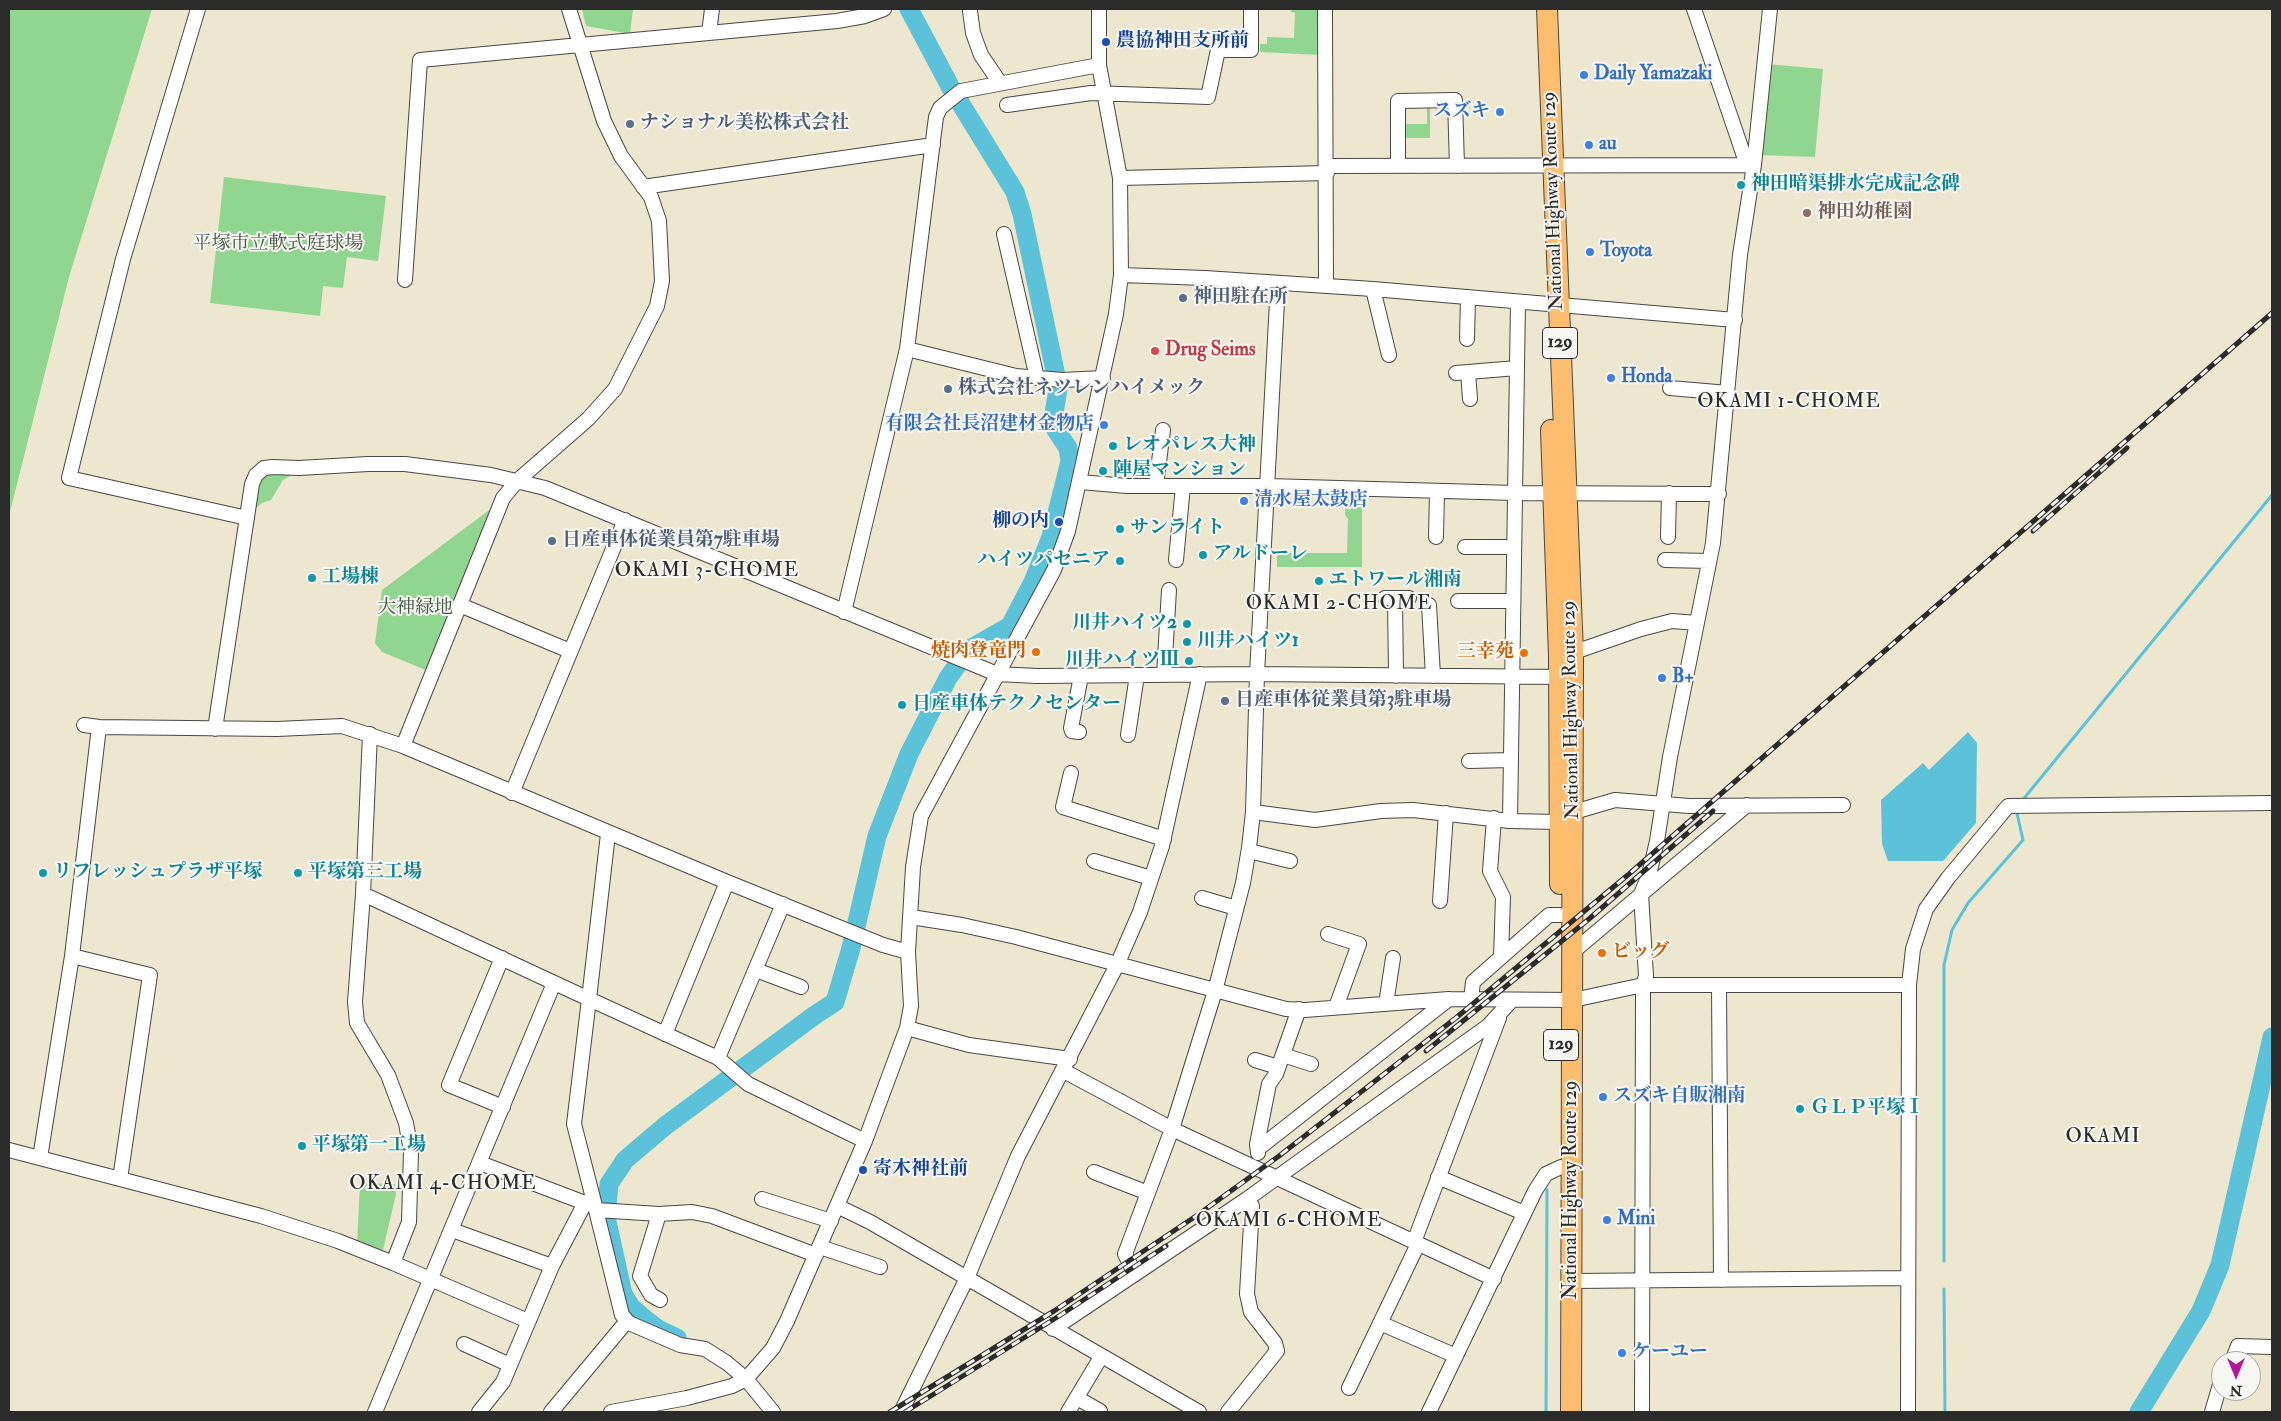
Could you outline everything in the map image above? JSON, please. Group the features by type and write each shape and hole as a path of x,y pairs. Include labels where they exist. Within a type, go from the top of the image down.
{"highway":[{"name":"National Highway Route 129","path":"1534,9 1546,166 1561,492 1566,655 1567,817 1574,951 1567,1000 1561,1167 1559,1412"},
{"name":"National Highway Route 129","path":"1546,166 1547,9"},
{"name":"National Highway Route 129","path":"1567,817 1560,916 1567,1000 1572,1281 1571,1412"}],"street":[{"path":"198,9 123,259 69,478 247,518"},
{"path":"403,746 500,500 517,482 588,419 615,389 657,306 662,282 660,221 651,197 621,156 611,137 569,9"},
{"path":"709,34 712,9"},
{"path":"404,280 420,60 837,21 865,16 884,9"},
{"path":"611,1412 658,1408 712,1392 746,1378 773,1348 787,1321 865,1141 908,1028 911,1006 908,952 913,867 921,816 1036,607 1054,570 1068,530 1080,482 1116,314 1122,275 1120,178 1099,65 1099,9"},
{"path":"1007,106 1104,92 1208,97 1218,50 1251,50 1251,9"},
{"path":"1325,9 1326,286"},
{"path":"1694,9 1751,165"},
{"path":"1642,1412 1643,985 1646,976 1641,894 1649,875 1663,804 1709,561 1719,494 1740,255 1770,9"},
{"path":"970,11 973,33 981,55 1000,83"},
{"path":"844,612 907,349 936,117 940,108 961,91 1000,83 1040,78 1099,65"},
{"path":"1398,166 1398,102 1454,100 1457,166"},
{"path":"643,187 933,145"},
{"path":"1120,178 1398,166 1751,165"},
{"path":"1004,234 1037,378"},
{"path":"1122,275 1278,282 1735,320"},
{"path":"1135,1274 1125,1254 1207,1036 1215,991 1248,851 1253,812 1257,674 1278,282"},
{"path":"1372,289 1390,355"},
{"path":"1467,339 1468,297"},
{"path":"1510,821 1518,302"},
{"path":"907,349 1016,376 1062,380 1102,378"},
{"path":"1470,399 1462,373 1517,368"},
{"path":"1670,388 1728,394"},
{"path":"1156,486 1163,430"},
{"path":"215,729 252,484 256,475 264,468 405,464 491,475 545,488 972,665 998,674 1081,676 1257,674 1566,677"},
{"path":"1080,482 1156,486 1268,486 1515,493 1719,494"},
{"path":"1176,560 1183,486"},
{"path":"1436,537 1437,491"},
{"path":"1668,537 1669,493"},
{"path":"512,793 624,520"},
{"path":"1465,547 1514,547"},
{"path":"1665,560 1709,561"},
{"path":"1164,675 1169,590"},
{"path":"1396,598 1390,642 1396,676"},
{"path":"1458,601 1513,601"},
{"path":"460,605 570,651"},
{"path":"1429,605 1432,676"},
{"path":"1566,655 1664,623 1672,621 1697,622"},
{"path":"901,1412 967,1278 1018,1156 1067,1065 1117,965 1164,839 1200,674"},
{"path":"1128,735 1137,675"},
{"path":"1071,728 1081,676"},
{"path":"84,725 99,727 215,729 342,726 403,746 608,834 882,944 908,952"},
{"path":"40,1158 72,956 99,727"},
{"path":"370,734 364,894 354,1002 357,1023 388,1076 406,1123 411,1151 408,1222 393,1263"},
{"path":"1469,761 1511,760"},
{"path":"1066,779 1062,808 1111,817 1164,839"},
{"path":"1253,812 1315,820 1381,811 1414,810 1510,821 1567,817 1615,800 1689,806 1843,805"},
{"path":"1908,1412 1909,985 1913,949 1926,909 1948,878 2008,806 2272,803"},
{"path":"1574,951 1747,805"},
{"path":"1437,894 1449,847 1446,813"},
{"path":"1494,818 1490,871 1503,897 1501,957"},
{"path":"608,834 574,1124 592,1204 622,1315 627,1320 671,1341 704,1349 727,1363 746,1378 773,1412"},
{"path":"1248,851 1290,861"},
{"path":"1094,862 1151,878"},
{"path":"665,1034 727,882"},
{"path":"364,894 718,1058 748,1084 865,1141"},
{"path":"1202,898 1236,908"},
{"path":"718,1058 783,904"},
{"path":"1471,999 1473,982 1548,916 1560,916"},
{"path":"911,917 962,924 1004,934 1215,991 1292,1009 1336,1008 1449,999 1567,1000 1643,985 1909,985"},
{"path":"1336,932 1359,944 1336,1008"},
{"path":"72,956 150,975 120,1178"},
{"path":"502,958 449,1085 503,1107"},
{"path":"1386,1004 1393,958"},
{"path":"756,970 801,987"},
{"path":"375,1412 554,983"},
{"path":"1719,985 1721,1280"},
{"path":"1259,1148 1449,999"},
{"path":"1054,1329 1277,1178 1500,1015 1512,1000"},
{"path":"1257,1168 1259,1148 1257,1144 1269,1084 1280,1061 1292,1009"},
{"path":"1349,1388 1416,1243 1438,1177 1500,1015"},
{"path":"908,1028 970,1045 1067,1065 1172,1129 1494,1279"},
{"path":"1255,1060 1311,1064"},
{"path":"9,1150 261,1216 338,1241 528,1321"},
{"path":"480,1163 592,1204 659,1214 692,1212 712,1216 863,1266 880,1267"},
{"path":"1429,1412 1524,1213 1546,1174 1561,1167"},
{"path":"1094,1172 1148,1193"},
{"path":"1438,1177 1524,1213"},
{"path":"762,1199 831,1221"},
{"path":"1228,1412 1277,1351 1275,1343 1251,1312 1247,1294 1252,1206 1247,1199"},
{"path":"479,1412 503,1382 552,1266 592,1204"},
{"path":"837,1206 870,1222 1199,1412"},
{"path":"652,1299 640,1276 645,1253 659,1214"},
{"path":"452,1230 552,1266"},
{"path":"1572,1281 1908,1278"},
{"path":"551,1412 627,1320"},
{"path":"1380,1323 1456,1356"},
{"path":"472,1345 510,1365"},
{"path":"2236,1351 2238,1346 2272,1347"},
{"path":"1068,1412 1101,1357"},
{"path":"1077,1398 1100,1411"}],"green space":[{"path":"9,9 152,9 69,277 9,516"},
{"path":"582,9 633,9 630,34 586,26"},
{"path":"1291,9 1320,9 1320,55 1260,52 1260,44 1267,44 1267,37 1294,38 1295,13 1291,12"},
{"path":"1767,64 1823,69 1815,157 1758,155"},
{"path":"1427,104 1430,104 1430,138 1399,138 1399,124 1427,124"},
{"name":"平塚市立軟式庭球場","path":"224,177 386,196 378,261 347,257 343,288 323,286 320,316 210,303"},
{"path":"266,474 292,475 283,480 271,500 262,503 254,510 259,480"},
{"path":"1345,493 1362,493 1362,567 1277,567 1277,553 1347,553 1348,519 1345,515"},
{"name":"大神緑地","path":"496,505 428,671 382,652 375,643 382,590"},
{"path":"360,1183 395,1184 396,1194 383,1250 357,1243"}],"water":[{"path":"1968,732 1977,743 1976,823 1943,861 1888,861 1882,844 1881,800 1923,763 1929,770"}],"waterway":[{"path":"677,1338 658,1329 645,1319 631,1307 623,1294 606,1217 609,1184 625,1160 665,1126 835,1002 851,948 877,836 909,754 948,678 968,650 1010,626 1033,582 1051,537 1070,461 1068,448 1056,430 1053,419 1058,389 1055,371 1022,214 1015,192 951,88 909,9"},
{"path":"2021,802 2272,495"},
{"path":"1944,1261 1944,965 1952,930 1968,903 2023,840 2016,809"},
{"path":"2139,1412 2201,1311 2220,1265 2272,1037"},
{"path":"1546,1412 1547,1190"},
{"path":"1944,1289 1945,1412"}],"railway":[{"path":"890,1412 1054,1311 1199,1214 1279,1156 1457,1017 1629,874 2272,313"},
{"path":"2033,531 2127,448"},
{"path":"1426,1051 1589,919 1713,811"},
{"path":"905,1412 1059,1316 1166,1246"}],"place":[{"name":"農協神田支所前","path":"1106,42"},
{"name":"Daily Yamazaki","path":"1584,75"},
{"name":"スズキ","path":"1500,112"},
{"name":"ナショナル美松株式会社","path":"630,124"},
{"name":"au","path":"1589,145"},
{"name":"神田暗渠排水完成記念碑","path":"1741,185"},
{"name":"神田幼稚園","path":"1807,213"},
{"name":"Toyota","path":"1590,252"},
{"name":"神田駐在所","path":"1183,298"},
{"name":"Drug Seims","path":"1155,351"},
{"name":"Honda","path":"1611,378"},
{"name":"株式会社ネツレンハイメック","path":"948,389"},
{"name":"有限会社長沼建材金物店","path":"1104,425"},
{"name":"レオパレス大神","path":"1113,446"},
{"name":"陣屋マンション","path":"1103,471"},
{"name":"清水屋太鼓店","path":"1244,501"},
{"name":"柳の内","path":"1059,522"},
{"name":"サンライト","path":"1120,529"},
{"name":"日産車体従業員第7駐車場","path":"552,541"},
{"name":"アルドーレ","path":"1203,555"},
{"name":"ハイツパセニア","path":"1120,561"},
{"name":"工場棟","path":"312,578"},
{"name":"エトワール湘南","path":"1319,581"},
{"name":"川井ハイツ2","path":"1187,624"},
{"name":"川井ハイツ1","path":"1187,642"},
{"name":"焼肉登竜門","path":"1036,652"},
{"name":"三幸苑","path":"1524,653"},
{"name":"川井ハイツⅢ","path":"1189,661"},
{"name":"B+","path":"1662,678"},
{"name":"日産車体従業員第3駐車場","path":"1225,701"},
{"name":"日産車体テクノセンター","path":"902,705"},
{"name":"リフレッシュプラザ平塚","path":"43,873"},
{"name":"平塚第三工場","path":"298,873"},
{"name":"ビッグ","path":"1602,953"},
{"name":"スズキ自販湘南","path":"1603,1097"},
{"name":"ＧＬＰ平塚Ⅰ","path":"1800,1109"},
{"name":"平塚第一工場","path":"302,1146"},
{"name":"寄木神社前","path":"863,1170"},
{"name":"Mini","path":"1607,1220"},
{"name":"ケーユー","path":"1622,1353"}],"district":[{"name":"OKAMI 1-CHOME","path":"1789,403"},
{"name":"OKAMI 3-CHOME","path":"707,572"},
{"name":"OKAMI 2-CHOME","path":"1339,605"},
{"name":"OKAMI","path":"2103,1138"},
{"name":"OKAMI 4-CHOME","path":"443,1185"},
{"name":"OKAMI 6-CHOME","path":"1289,1222"}]}
